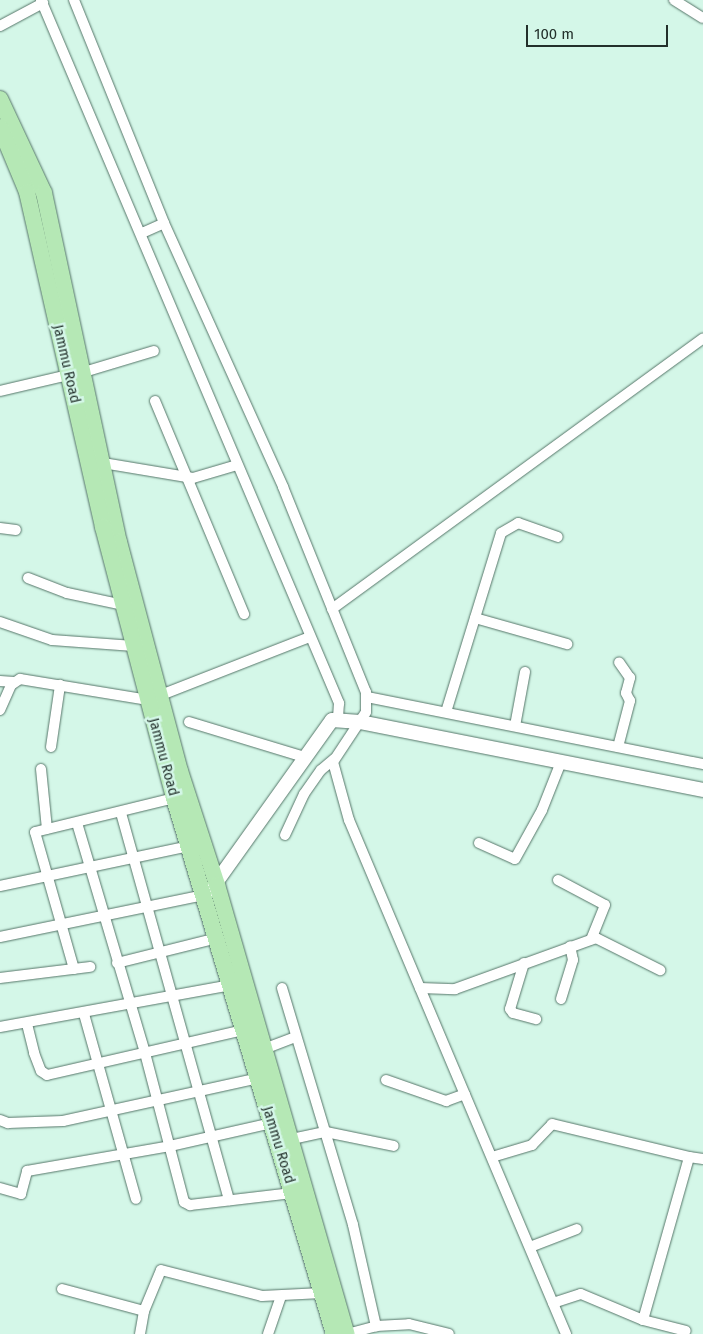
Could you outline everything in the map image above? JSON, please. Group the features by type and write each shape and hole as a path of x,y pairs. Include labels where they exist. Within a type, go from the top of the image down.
{"main road":[{"path":"0,99 44,193 76,373 103,462 154,697 180,771 211,890 271,1046 292,1139 347,1334"},
{"name":"Jammu Road","path":"0,127 28,192 76,373 123,604 134,646 154,697 174,798 189,846 211,890 217,938 334,1334"}],"street":[{"path":"74,0 161,224 282,487 332,609 356,713 334,759 321,770 304,794 285,835"},
{"path":"674,0 703,18"},
{"path":"0,26 42,2 144,232 237,465 340,703 356,713 561,762 703,790"},
{"path":"144,232 161,224"},
{"path":"332,609 703,338"},
{"path":"0,391 76,373 154,351"},
{"path":"155,401 244,614"},
{"path":"103,462 186,477 200,477 237,465"},
{"path":"446,712 504,530 518,523 558,537"},
{"path":"0,528 16,530"},
{"path":"28,578 67,593 123,604"},
{"path":"475,618 567,644"},
{"path":"0,622 52,640 134,646"},
{"path":"0,681 14,682 20,679 154,697 310,637"},
{"path":"618,747 630,701 626,694 630,678 619,662"},
{"path":"515,726 525,672"},
{"path":"0,710 14,682"},
{"path":"52,747 60,685"},
{"path":"0,937 211,890 328,722 356,713 446,712 703,764"},
{"path":"189,722 304,756"},
{"path":"334,759 349,820 566,1334"},
{"path":"479,843 515,859 542,810 561,762"},
{"path":"41,769 46,829"},
{"path":"74,969 34,834 46,829 121,813 174,798"},
{"path":"121,813 146,905 188,1044 229,1200"},
{"path":"77,823 145,1053 185,1204 292,1193"},
{"path":"0,886 47,878 189,846"},
{"path":"558,880 605,905 591,939"},
{"path":"117,963 217,938"},
{"path":"420,988 455,989 591,939 599,939 660,970"},
{"path":"561,998 573,960 570,946"},
{"path":"524,963 510,1009 513,1013 536,1019"},
{"path":"0,978 90,967"},
{"path":"0,1027 130,1006 231,986"},
{"path":"282,988 318,1134 353,1224 376,1328"},
{"path":"84,1014 113,1108 136,1199"},
{"path":"27,1024 34,1053 44,1074 188,1044 243,1030"},
{"path":"271,1046 294,1038"},
{"path":"0,1120 8,1123 53,1122 258,1078"},
{"path":"386,1080 446,1101 465,1094"},
{"path":"0,1188 21,1194 27,1171 126,1155 272,1123"},
{"path":"492,1157 532,1145 552,1124 703,1159"},
{"path":"292,1139 318,1134 394,1146"},
{"path":"643,1320 689,1157"},
{"path":"530,1247 578,1229"},
{"path":"140,1334 144,1312 162,1270 262,1296 281,1297 322,1293"},
{"path":"62,1289 144,1312"},
{"path":"553,1303 581,1294 643,1320 686,1331"},
{"path":"268,1334 281,1297"},
{"path":"652,1334 655,1323"},
{"path":"347,1334 376,1328 418,1325 449,1334"}]}
